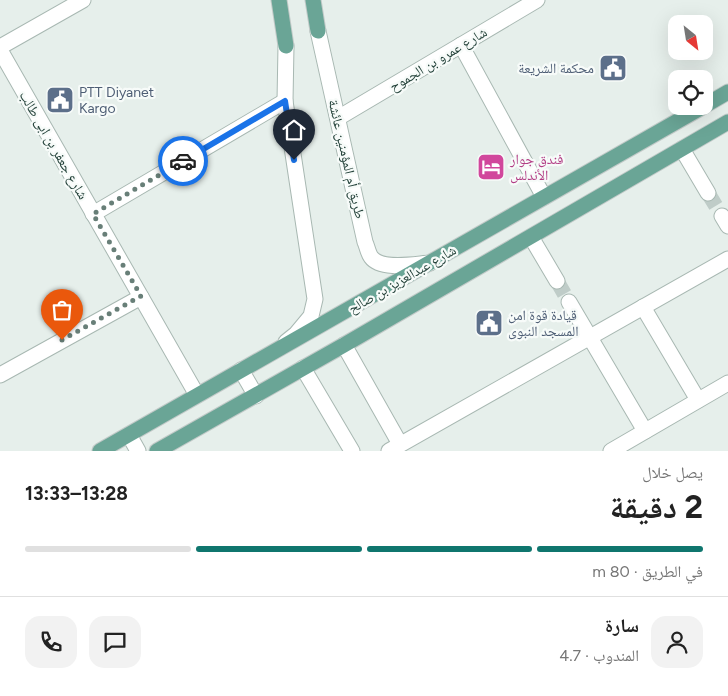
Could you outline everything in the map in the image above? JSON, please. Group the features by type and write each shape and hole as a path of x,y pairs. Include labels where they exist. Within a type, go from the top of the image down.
{"main road":[{"path":"279,0 286,46"},
{"name":"طريق أم المؤمنين عائشة","path":"312,0 318,31"},
{"name":"شارع عبدالعزيز بن صالح","path":"713,101 728,92"},
{"name":"شارع عبدالعزيز بن صالح","path":"100,451 688,115"},
{"name":"شارع عبدالعزيز بن صالح","path":"157,451 256,396 728,122"}],"street":[{"path":"0,49 83,0"},
{"name":"شارع عمرو بن الجموح","path":"338,118 537,0"},
{"name":"طريق أم المؤمنين عائشة","path":"318,31 365,242 371,257 382,264 430,263"},
{"path":"461,45 544,197"},
{"path":"278,349 296,334 311,316 314,299 285,101 286,46"},
{"name":"شارع جعفر بن ابى طالب","path":"0,49 197,395"},
{"path":"93,214 285,101"},
{"path":"682,149 708,193"},
{"path":"531,237 556,281"},
{"path":"344,345 394,448 728,258"},
{"path":"0,375 141,296"},
{"path":"569,302 645,431"},
{"path":"643,307 698,400"},
{"path":"303,368 352,451"},
{"path":"241,370 256,396"},
{"path":"611,451 698,400 727,386"},
{"path":"128,435 138,451"}],"tunnel":[{"path":"708,193 722,216"},
{"path":"557,281 569,302"}],"way so far":[{"path":"62,340 141,296 93,214 183,161"}],"place":[{"name":"محكمة الشريعة","path":"613,68"},
{"name":"PTT Diyanet Kargo","path":"60,100"},
{"name":"فندق جوار الأندلس","path":"491,167"},
{"name":"قيادة قوة امن المسجد النبوى","path":"489,323"}],"route":[{"path":"183,161 285,101 294,160"}]}
